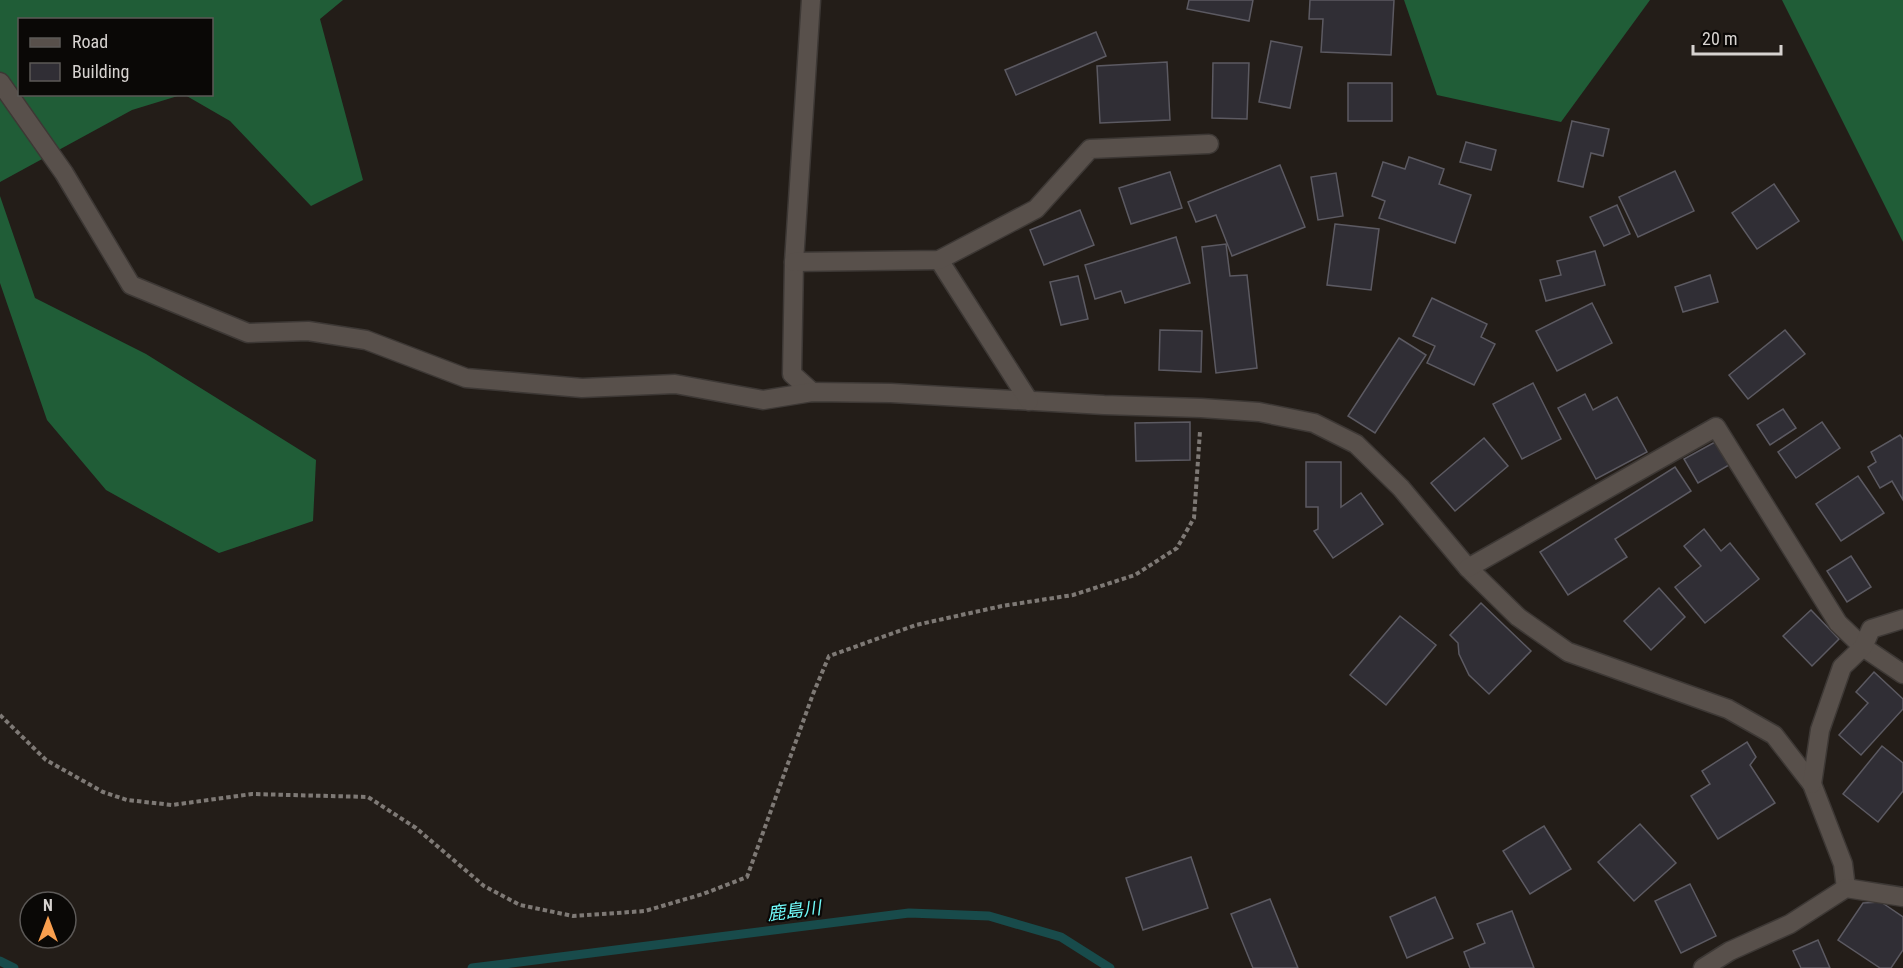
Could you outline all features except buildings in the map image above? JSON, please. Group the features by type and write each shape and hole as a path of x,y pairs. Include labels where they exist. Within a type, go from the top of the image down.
{"street":[{"path":"811,0 794,262 792,374 812,392"},
{"path":"0,82 64,173 131,285 248,333 308,331 366,340 466,378 582,388 675,384 763,400 812,392 891,393 1259,412 1314,423 1356,444 1401,488 1468,568 1518,617 1568,652 1728,709 1774,735 1812,784 1843,864 1846,888"},
{"path":"794,262 939,260 1036,209 1090,149 1209,144"},
{"path":"939,260 1029,401"},
{"path":"1468,568 1716,427 1838,624 1863,647 1903,674"},
{"path":"1812,784 1820,730 1842,667 1863,647 1871,629 1903,619"},
{"path":"1703,968 1730,951 1790,924 1846,888 1903,897"}],"path":[{"path":"0,715 45,760 103,792 127,800 172,805 252,794 368,797 416,828 484,886 520,905 573,916 645,911 703,894 747,877 829,656 916,625 1002,606 1073,595 1135,575 1177,548 1194,519 1201,408"}],"green space":[{"path":"0,0 343,0 320,19 363,180 311,206 230,121 187,96 213,96 213,18 18,18 18,96 178,96 132,110 0,182"},
{"path":"1404,0 1650,0 1561,122 1437,95"},
{"path":"1782,0 1903,0 1903,242"},
{"path":"0,196 35,298 146,354 316,460 313,521 219,553 106,490 47,420 0,283"}],"waterway":[{"name":"鹿島川","path":"472,968 909,913 989,916 1061,937 1110,968"},
{"name":"鹿島川","path":"0,961 14,968"}]}
